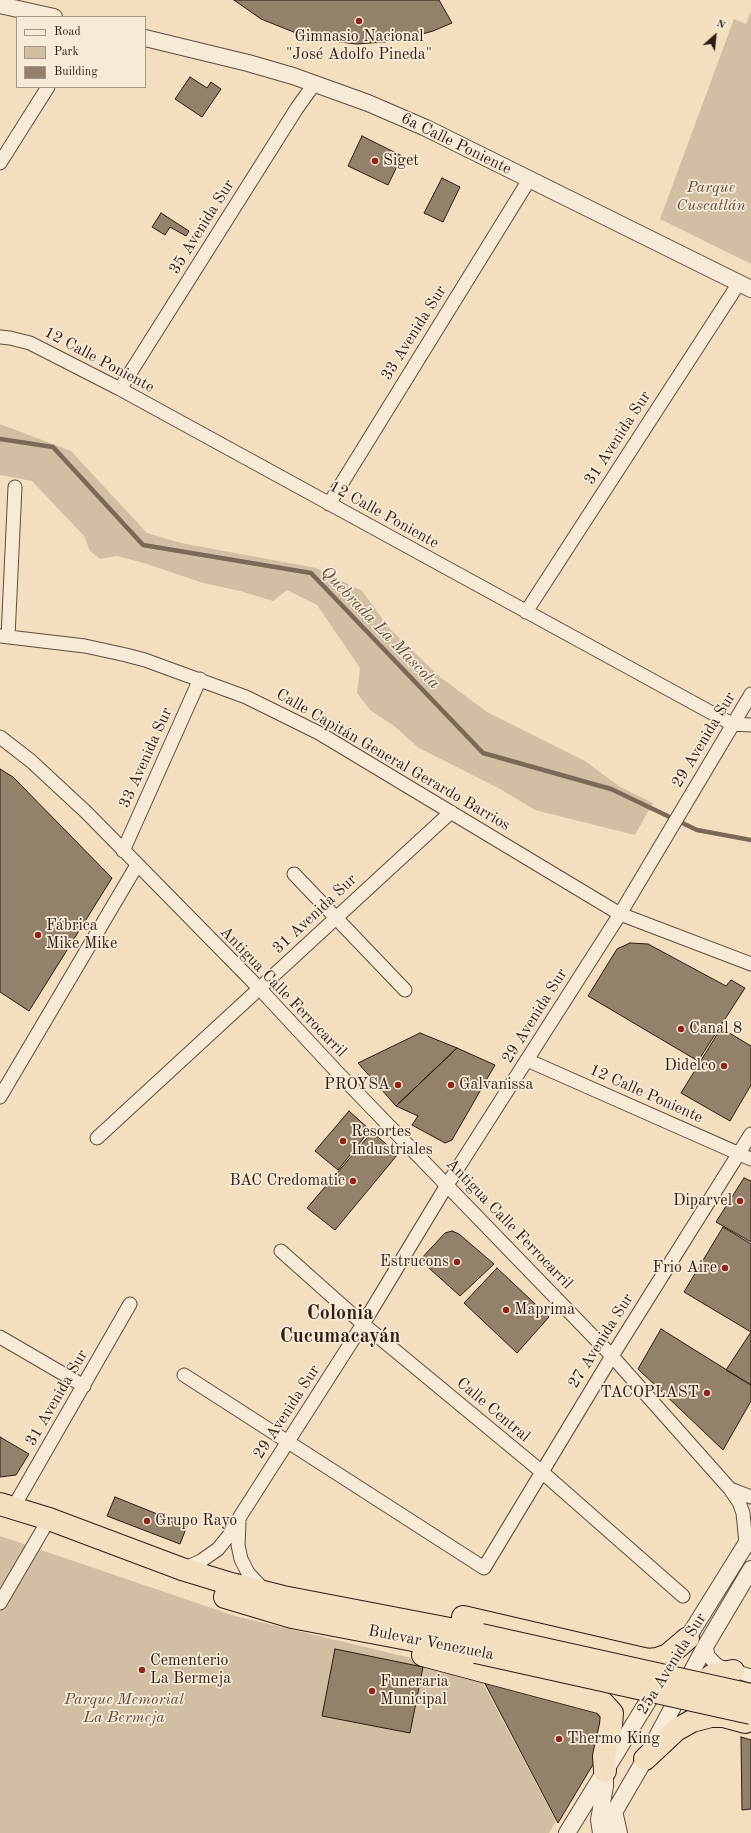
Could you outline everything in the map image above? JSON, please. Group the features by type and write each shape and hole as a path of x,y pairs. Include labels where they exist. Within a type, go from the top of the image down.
{"highway":[{"name":"Bulevar Venezuela","path":"7,1506 48,1518 182,1569 270,1594 323,1613 751,1695"},
{"name":"Bulevar Venezuela","path":"121,1546 187,1582 218,1594 292,1617 323,1613"},
{"path":"323,1613 375,1604 408,1607 455,1615 589,1647 653,1660 668,1655 697,1641"},
{"path":"323,1613 356,1638 603,1703 612,1713 611,1725 604,1756 605,1771"},
{"name":"Bulevar Venezuela","path":"478,1643 751,1713"},
{"path":"571,1694 601,1689 612,1679 613,1669 609,1660 589,1647"},
{"path":"722,1716 705,1704 701,1697 702,1689 706,1680 713,1675 742,1674"},
{"path":"645,1759 676,1730 699,1719 722,1716 751,1723"}],"street":[{"path":"0,5 50,16"},
{"name":"6a Calle Poniente","path":"146,38 248,63 315,83 404,118 745,286"},
{"name":"35 Avenida Sur","path":"120,389 297,108 315,83"},
{"path":"0,163 47,88"},
{"name":"33 Avenida Sur","path":"329,504 529,180"},
{"name":"31 Avenida Sur","path":"526,612 745,286"},
{"name":"12 Calle Poniente","path":"0,337 30,343 120,389 732,724 751,725"},
{"path":"4,637 15,487"},
{"name":"Calle Capitán General Gerardo Barrios","path":"4,637 104,650 145,660 246,697 319,733 620,914 751,964"},
{"name":"33 Avenida Sur","path":"122,851 200,680"},
{"name":"29 Avenida Sur","path":"182,1569 201,1561 218,1549 231,1533 363,1324 447,1186 620,914 751,694"},
{"name":"Antigua Calle Ferrocarril","path":"0,737 47,776 86,813 259,988 338,1073 612,1356 730,1489 739,1502 749,1539"},
{"name":"31 Avenida Sur","path":"97,1138 451,812"},
{"path":"0,1097 137,865"},
{"path":"294,874 405,990"},
{"name":"12 Calle Poniente","path":"527,1060 751,1159"},
{"name":"27 Avenida Sur","path":"288,1441 484,1568 612,1356 751,1134"},
{"name":"Calle Central","path":"281,1251 363,1324 542,1472 683,1596"},
{"name":"31 Avenida Sur","path":"7,1506 84,1386 130,1304"},
{"path":"0,1337 84,1386"},
{"path":"184,1375 288,1441"},
{"name":"Antigua Calle Ferrocarril","path":"730,1489 751,1497"},
{"name":"29 Avenida Sur","path":"241,1515 238,1530 238,1545 241,1560 248,1573 258,1585 270,1594"},
{"path":"0,1603 48,1518"},
{"name":"25a Avenida Sur","path":"602,1833 645,1759 697,1641 749,1539"},
{"name":"25a Avenida Sur","path":"567,1833 605,1771 697,1641 751,1569"},
{"path":"697,1641 711,1661 718,1666 742,1674"},
{"path":"602,1833 599,1820 605,1786 605,1771"},
{"path":"614,1811 619,1833"}],"green space":[{"name":"Parque Cuscatlán","path":"751,11 751,264 660,219 734,19 746,24"},
{"path":"0,424 71,451 147,533 181,543 316,568 362,591 390,629 440,677 487,712 585,761 620,787 653,803 635,835 535,810 502,790 419,748 394,726 370,710 357,693 360,668 317,605 287,590 273,601 240,591 203,583 144,563 117,556 100,559 90,551 84,536 32,481 0,475"},
{"name":"Parque Memorial La Bermeja","path":"0,1536 235,1616 478,1674 556,1821 549,1833 0,1833"}],"building":[{"name":"Gimnasio Nacional \"José Adolfo Pineda\"","path":"234,0 439,0 452,23 433,31 412,37 385,42 356,44 325,40 296,33 261,19"},
{"path":"190,77 207,88 211,82 221,89 202,117 175,99"},
{"name":"Siget","path":"362,136 402,156 388,185 348,166"},
{"path":"442,178 460,187 443,222 424,213"},
{"path":"161,213 189,231 186,236 170,227 165,235 152,227"},
{"name":"Fábrica Mike Mike","path":"0,769 13,777 112,878 29,1011 0,992"},
{"name":"Canal 8","path":"630,943 648,944 726,986 731,980 745,988 698,1061 588,996 617,949"},
{"name":"Didelco","path":"721,1028 751,1046 751,1085 730,1121 681,1093"},
{"name":"PROYSA","path":"420,1033 457,1048 396,1106 358,1063"},
{"name":"Galvanissa","path":"457,1048 495,1065 452,1140 445,1143 412,1125 418,1116 396,1106"},
{"name":"Resortes Industriales","path":"349,1111 370,1130 338,1170 315,1151"},
{"name":"BAC Credomatic","path":"372,1132 398,1154 335,1230 307,1208"},
{"name":"Diparvel","path":"744,1178 751,1181 751,1242 716,1222"},
{"name":"Frio Aire","path":"723,1227 751,1244 751,1332 684,1292"},
{"name":"Estrucons","path":"452,1231 459,1234 494,1264 460,1296 420,1260 445,1233"},
{"name":"Maprima","path":"497,1268 549,1317 517,1353 464,1303"},
{"name":"TACOPLAST","path":"661,1329 751,1385 751,1401 723,1450 638,1369"},
{"path":"751,1332 751,1385 726,1370"},
{"path":"0,1437 29,1454 16,1475 0,1477"},
{"name":"Grupo Rayo","path":"115,1497 187,1526 180,1544 107,1516"},
{"name":"Funeraria Municipal","path":"335,1649 423,1667 410,1733 322,1716"},
{"name":"Thermo King","path":"480,1674 591,1701 606,1727 601,1751 558,1823"},
{"path":"741,1737 751,1740 751,1809 742,1810"}],"waterway":[{"name":"Quebrada La Mascota","path":"0,439 53,447 143,545 311,573 483,753 611,789 697,830 751,840"}],"place":[{"name":"Gimnasio Nacional \"José Adolfo Pineda\"","path":"359,21"},
{"name":"Siget","path":"375,161"},
{"name":"Fábrica Mike Mike","path":"38,935"},
{"name":"Canal 8","path":"681,1029"},
{"name":"Didelco","path":"724,1066"},
{"name":"PROYSA","path":"398,1085"},
{"name":"Galvanissa","path":"451,1085"},
{"name":"Resortes Industriales","path":"343,1141"},
{"name":"BAC Credomatic","path":"353,1181"},
{"name":"Diparvel","path":"740,1201"},
{"name":"Estrucons","path":"457,1262"},
{"name":"Frio Aire","path":"725,1268"},
{"name":"Maprima","path":"506,1310"},
{"name":"TACOPLAST","path":"707,1393"},
{"name":"Grupo Rayo","path":"147,1521"},
{"name":"Cementerio La Bermeja","path":"142,1670"},
{"name":"Funeraria Municipal","path":"372,1691"},
{"name":"Thermo King","path":"559,1739"}],"district":[{"name":"Colonia Cucumacayán","path":"340,1326"}]}
